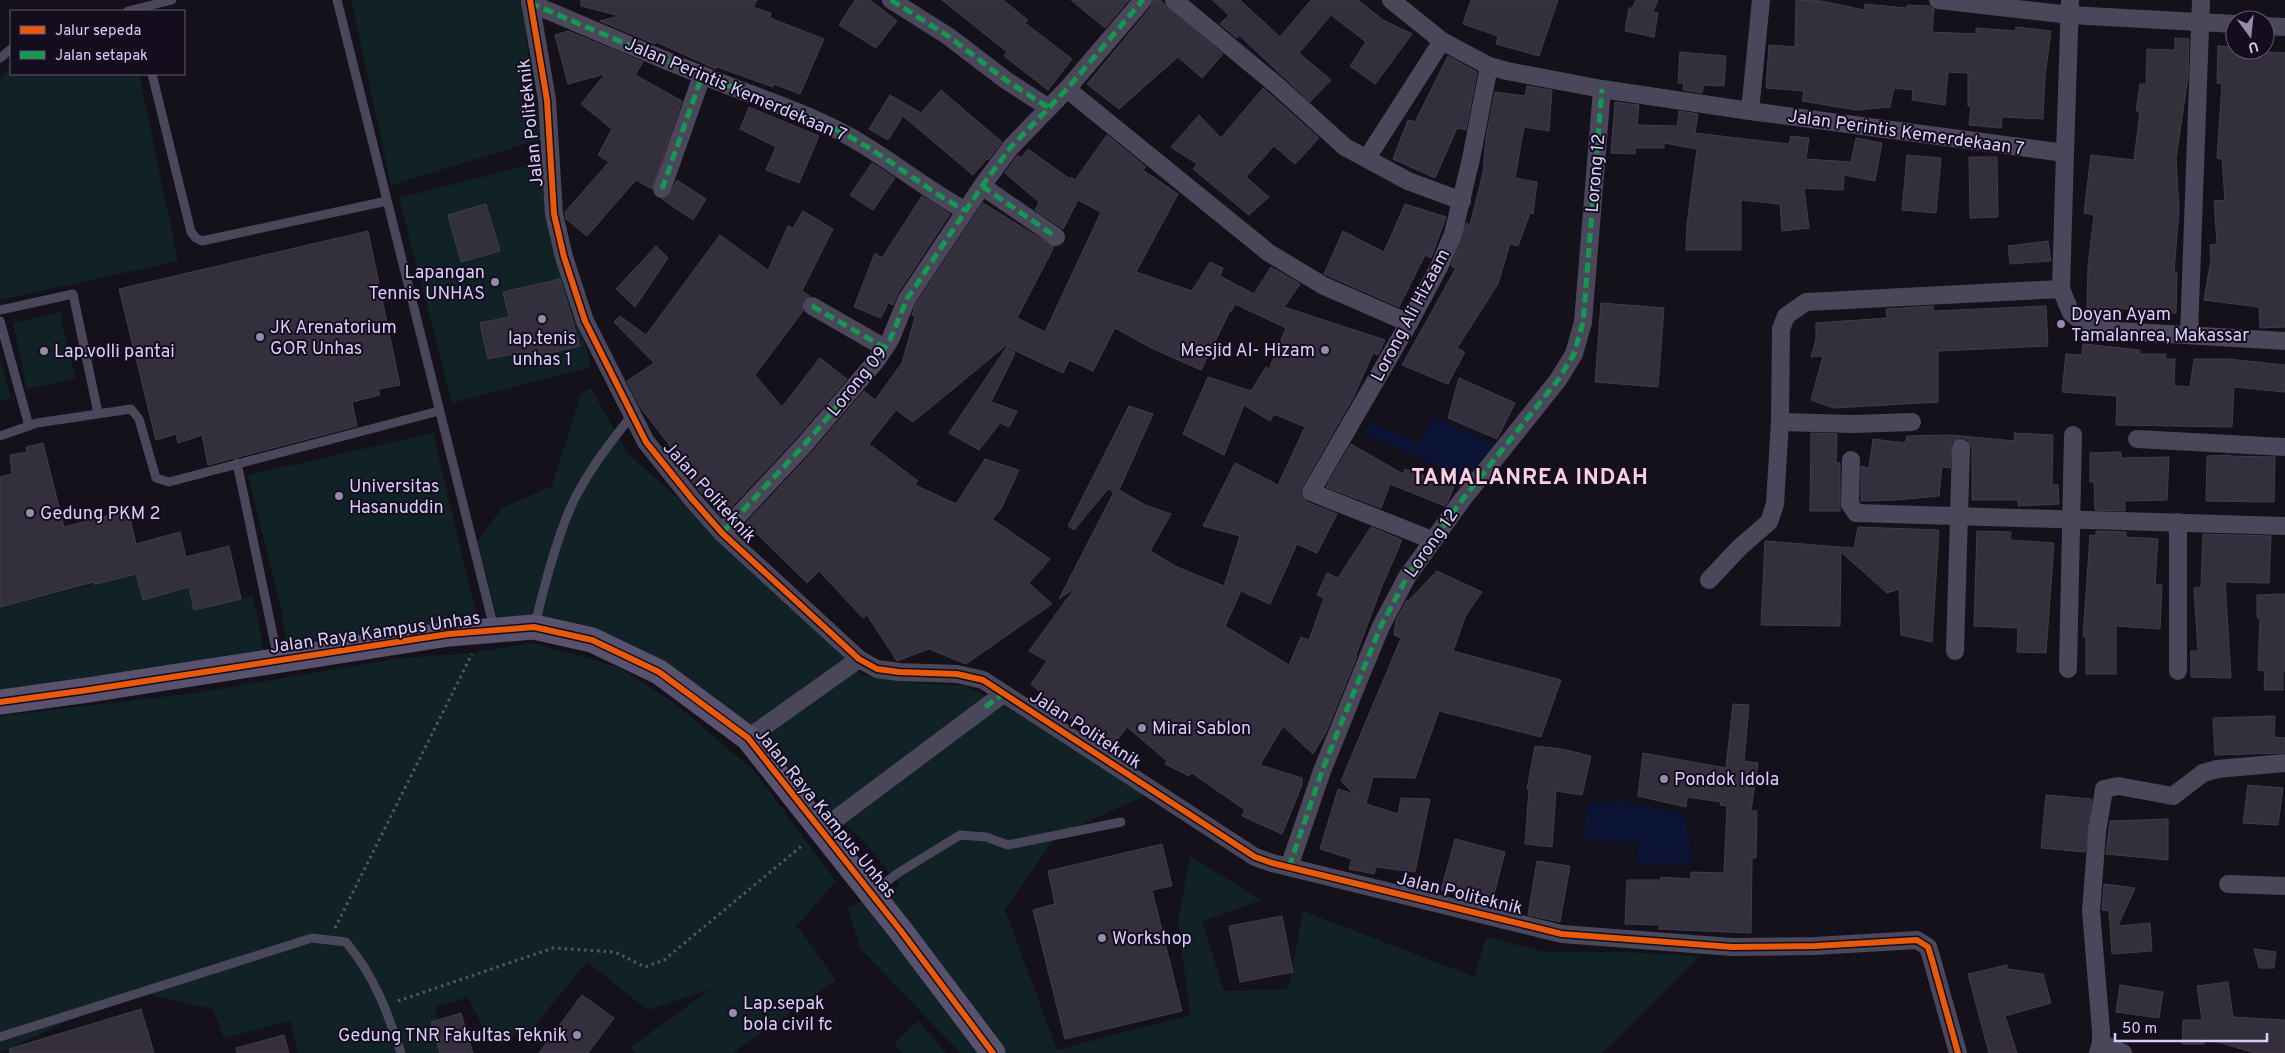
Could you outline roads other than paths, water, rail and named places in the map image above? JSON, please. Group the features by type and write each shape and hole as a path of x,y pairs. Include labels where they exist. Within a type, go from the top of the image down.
{"street":[{"path":"891,0 948,36 1006,80 1049,108"},
{"path":"964,210 1010,148 1067,90 1142,0"},
{"path":"1174,0 1274,83 1345,147 1408,181 1462,201"},
{"name":"Jalan Perintis Kemerdekaan 7","path":"1391,0 1442,41 1489,66 1602,89 1750,111 2065,153"},
{"path":"1750,111 1761,0"},
{"path":"1938,0 2070,7 2225,23"},
{"path":"2189,335 2201,0"},
{"name":"Jalan Perintis Kemerdekaan 7","path":"530,1 702,76 802,114 843,133 872,150 937,196 964,210"},
{"name":"Jalan Politeknik","path":"530,1 546,100 553,202 564,256 585,321 646,442 692,499 722,533 859,659 878,670 966,676 982,680 1255,857 1289,867 1562,934 1732,947 1815,946 1917,940 1928,947 1958,1053"},
{"path":"2070,7 2061,289 2071,313 2085,324 2118,332 2285,341"},
{"path":"1367,158 1442,41"},
{"name":"Lorong Ali Hizaam","path":"1432,540 1311,492 1409,323 1439,267 1462,201 1489,66"},
{"path":"662,189 702,76"},
{"name":"Lorong 12","path":"1289,867 1322,770 1381,626 1406,577 1432,540 1558,380 1574,354 1583,322 1602,89"},
{"path":"1067,90 1269,253 1324,286 1409,323"},
{"path":"982,186 1056,237"},
{"name":"Lorong 09","path":"722,533 805,444 885,348 907,299 964,210"},
{"path":"1709,580 1740,547 1769,522 1775,504 1780,422 1781,329 1786,316 1806,302 2061,289"},
{"path":"812,306 885,348"},
{"path":"1780,422 1854,424 1912,422"},
{"path":"2068,669 2073,435"},
{"path":"2138,439 2285,447"},
{"path":"1956,651 1961,448"},
{"path":"1851,460 1850,504 1856,513 2285,526"},
{"path":"2178,522 2178,671"},
{"name":"Jalan Raya Kampus Unhas","path":"0,702 449,634 534,627 592,640 659,672 748,738 872,893 993,1053"},
{"path":"748,738 859,659"},
{"path":"821,830 1003,694"},
{"path":"2123,1053 2100,1048 2091,911 2097,832 2104,789 2118,786 2173,796 2190,781 2210,771 2285,763"},
{"path":"2228,884 2285,886"}],"lane":[{"path":"137,10 172,0"},
{"path":"337,0 439,412 489,631"},
{"path":"0,58 10,50"},
{"path":"152,75 191,232 196,238 202,241 387,201"},
{"path":"0,310 72,294 98,413"},
{"path":"0,321 29,426"},
{"path":"0,436 29,426 131,409 136,413 156,478 168,482 439,412"},
{"path":"534,627 549,564 570,509 599,457 632,414"},
{"path":"237,463 278,660"},
{"path":"872,893 898,873 960,835 986,837 1008,845 1121,822"},
{"path":"0,1037 312,938 346,942 364,964 386,1005 401,1053"}],"water":[{"path":"1434,417 1497,445 1471,482 1364,433 1371,422 1417,443"},
{"path":"1625,801 1684,814 1694,863 1637,863 1637,842 1583,840 1588,803"}],"place":[{"name":"Lapangan Tennis UNHAS","path":"495,282"},
{"name":"lap.tenis unhas 1","path":"542,319"},
{"name":"Doyan Ayam Tamalanrea, Makassar","path":"2061,324"},
{"name":"JK Arenatorium GOR Unhas","path":"260,337"},
{"name":"Mesjid Al- Hizam","path":"1325,350"},
{"name":"Lap.volli pantai","path":"44,351"},
{"name":"Universitas Hasanuddin","path":"339,496"},
{"name":"Gedung PKM 2","path":"30,513"},
{"name":"Mirai Sablon","path":"1142,728"},
{"name":"Pondok Idola","path":"1664,779"},
{"name":"Workshop","path":"1102,938"},
{"name":"Lap.sepak bola civil fc","path":"733,1013"},
{"name":"Gedung TNR Fakultas Teknik","path":"577,1035"}],"district":[{"name":"TAMALANREA INDAH","path":"1530,476"}]}
